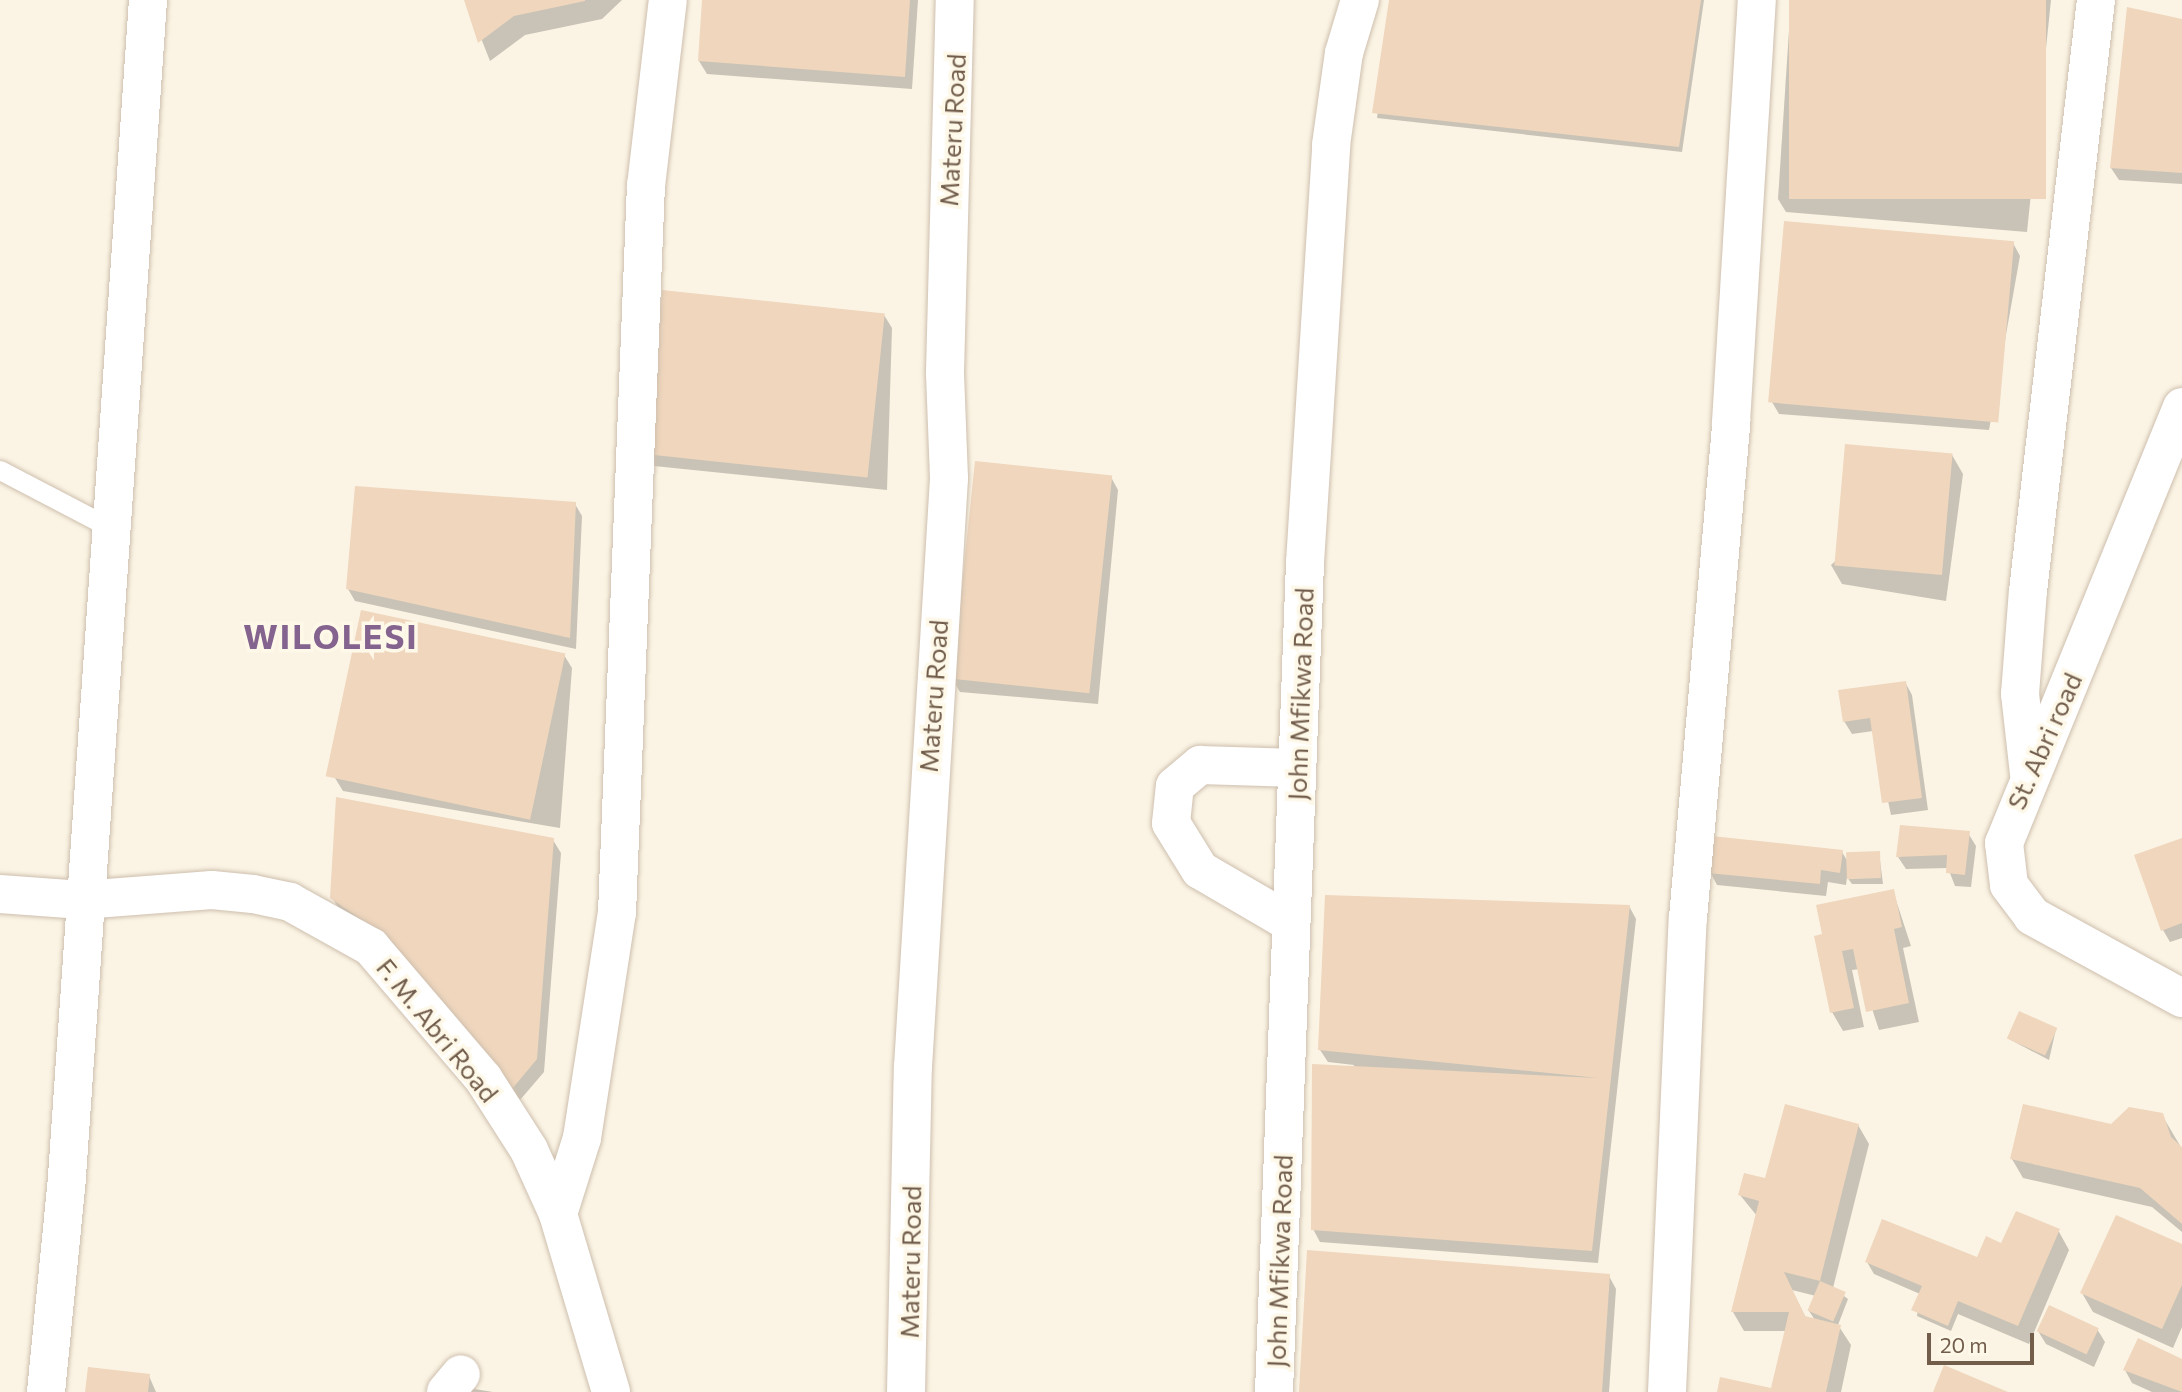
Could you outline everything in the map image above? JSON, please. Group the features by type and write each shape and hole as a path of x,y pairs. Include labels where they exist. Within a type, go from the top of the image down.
{"street":[{"path":"46,1392 67,1176 82,900 113,529 148,0"},
{"path":"558,1214 582,1138 617,913 646,186 668,0"},
{"name":"Materu Road","path":"906,1392 913,1067 949,478 945,372 955,0"},
{"name":"John Mfikwa Road","path":"1274,1392 1297,768 1331,145 1344,53 1360,0"},
{"path":"1667,1392 1688,918 1731,422 1757,0"},
{"path":"2029,774 2020,694 2028,590 2096,0"},
{"name":"St. Abri road","path":"2182,407 2006,828 2009,885 2032,916 2182,998"},
{"path":"1291,923 1199,870 1171,823 1175,786 1185,771 1235,764 1297,768"},
{"name":"F. M. Abri Road","path":"0,894 82,900 212,890 253,894 290,902 343,929 412,991 483,1078 529,1150 558,1214 611,1392"}],"lane":[{"path":"0,470 113,529"}],"building":[{"path":"464,0 585,1 514,16 478,43"},
{"path":"702,0 910,0 905,77 698,61"},
{"path":"1389,0 1701,0 1679,147 1372,113"},
{"path":"1789,0 2046,0 2046,199 1789,199"},
{"path":"2127,7 2182,19 2182,173 2110,168"},
{"path":"1784,221 2014,241 1998,422 1768,402"},
{"path":"662,290 885,313 868,478 645,454"},
{"path":"1845,444 1953,453 1942,575 1834,566"},
{"path":"975,461 1112,475 1089,693 952,679"},
{"path":"355,486 576,502 570,638 346,589"},
{"path":"361,610 565,653 530,820 326,776"},
{"path":"1906,681 1922,798 1882,803 1870,718 1843,722 1838,690"},
{"path":"336,797 554,838 537,1059 512,1089 384,935 330,898"},
{"path":"1900,825 1970,831 1965,875 1946,873 1947,855 1896,857"},
{"path":"1712,836 1843,850 1840,873 1821,870 1820,884 1708,873"},
{"path":"2182,838 2182,923 2161,931 2134,855"},
{"path":"1880,851 1881,878 1847,879 1846,852"},
{"path":"1894,889 1902,927 1894,929 1909,1003 1866,1012 1853,949 1842,951 1854,1008 1830,1013 1814,936 1822,934 1816,905"},
{"path":"1325,895 1630,905 1592,1251 1311,1230 1312,1064 1598,1078 1318,1050"},
{"path":"2019,1011 2057,1028 2045,1055 2007,1038"},
{"path":"1785,1104 1859,1124 1820,1281 1784,1272 1805,1316 1841,1325 1826,1392 1717,1392 1720,1377 1771,1388 1789,1312 1731,1312 1759,1201 1738,1195 1744,1173 1765,1178"},
{"path":"2023,1104 2111,1124 2129,1107 2163,1113 2171,1137 2182,1147 2182,1224 2140,1188 2010,1159"},
{"path":"2016,1211 2060,1229 2018,1326 1958,1301 1948,1326 1911,1310 1922,1286 1865,1262 1882,1219 1977,1257 1986,1236 2001,1243"},
{"path":"2116,1215 2182,1244 2182,1285 2162,1329 2080,1293"},
{"path":"1307,1250 1610,1274 1602,1392 1299,1392"},
{"path":"1820,1281 1846,1292 1833,1321 1807,1310"},
{"path":"2049,1305 2099,1328 2087,1355 2037,1331"},
{"path":"2138,1338 2182,1359 2182,1392 2123,1370"},
{"path":"1944,1365 2008,1392 1933,1392"},
{"path":"88,1367 150,1374 148,1392 85,1392"}],"district":[{"name":"WILOLESI","path":"331,636"}]}
